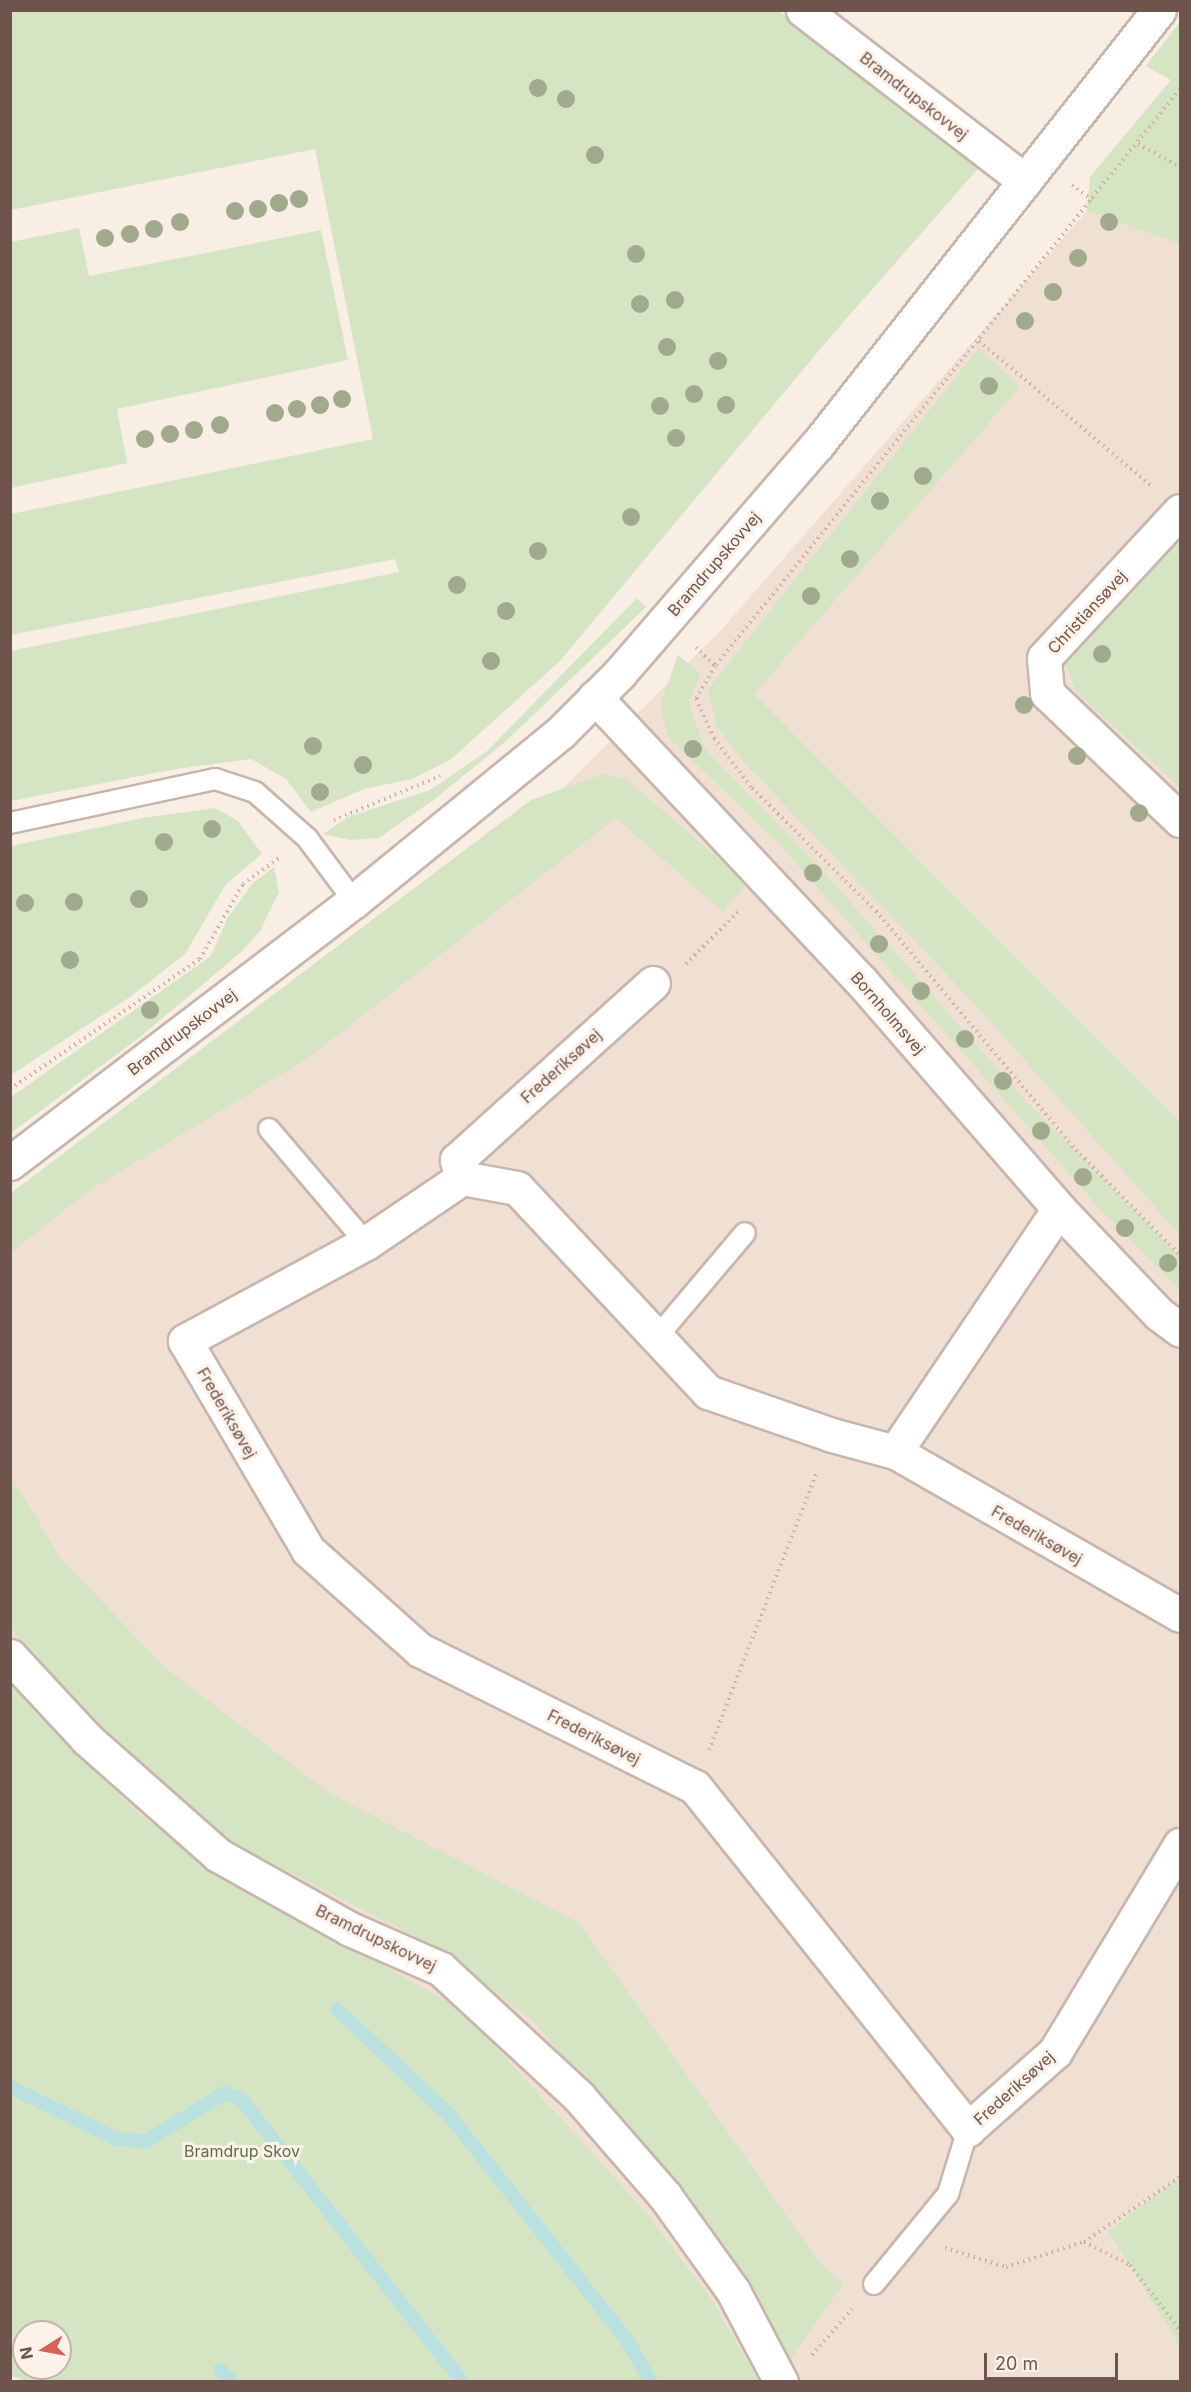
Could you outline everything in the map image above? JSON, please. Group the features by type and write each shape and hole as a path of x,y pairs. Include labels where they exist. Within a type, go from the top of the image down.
{"street":[{"name":"Bramdrupskovvej","path":"803,10 1025,181"},
{"name":"Bramdrupskovvej","path":"10,1163 354,901 561,732 595,697 818,445 1159,10"},
{"name":"Christiansøvej","path":"1180,511 1044,658 1047,693 1180,820"},
{"name":"Bornholmsvej","path":"595,697 769,883 1059,1209 1159,1314 1180,1330"},
{"name":"Frederiksøvej","path":"462,1178 457,1160 653,983"},
{"name":"Frederiksøvej","path":"1180,1615 895,1452 832,1435 708,1392 517,1188 462,1178 366,1243 185,1341 308,1550 420,1650 695,1787 968,2129 1055,2052 1180,1845"},
{"path":"895,1452 1059,1209"},
{"name":"Bramdrupskovvej","path":"10,1656 87,1739 218,1855 350,1929 441,1969 579,2097 665,2196 727,2282 781,2382"}],"lane":[{"path":"10,823 215,779 255,792 307,838 354,901"},
{"path":"269,1129 366,1243"},
{"path":"657,1337 745,1233"},
{"path":"874,2284 948,2194 968,2129"}],"path":[{"path":"1180,89 1138,144 715,666 696,699 714,738 752,788 876,911 1076,1150 1180,1255"},
{"path":"1138,144 1180,166"},
{"path":"979,340 1180,511"},
{"path":"10,1089 200,959 243,884 344,813 434,780 456,766 502,782"},
{"path":"653,983 667,981 769,883"},
{"path":"695,1787 832,1435"},
{"path":"912,2238 1006,2267 1084,2242 1180,2177"},
{"path":"1084,2242 1130,2265 1180,2330"},
{"path":"810,2357 874,2284"}],"shaded area":[{"path":"1180,22 1180,2176 1108,2231 1180,2347 1180,2381 759,2381 710,2297 645,2211 229,1878 141,1815 71,1749 11,1682 10,1208 554,797 722,629 1087,211 1090,177 1171,80 1146,66"}],"green space":[{"path":"11,11 779,11 983,163 832,335 560,661 450,760 412,779 364,789 311,812 286,779 251,759 176,769 11,801 11,651 399,572 395,559 11,635 11,514 373,439 315,149 11,210"},
{"path":"1180,22 1180,244 1087,211 1090,177 1171,80 1146,66"},
{"path":"79,228 89,276 321,230 348,360 117,409 127,463 11,488 11,242"},
{"path":"979,348 1020,387 754,694 1180,1122 1180,1235 971,1000 742,760 716,725 708,689"},
{"path":"1180,539 1180,788 1077,692 1064,664"},
{"path":"637,598 646,607 505,742 436,798 379,838 350,840 323,834 348,817 430,790 487,751"},
{"path":"678,655 700,673 689,705 705,749 824,872 1027,1102 1180,1256 1180,1290 1101,1210 780,845 668,737 660,705"},
{"path":"604,774 628,780 747,884 723,912 616,818 308,1058 90,1190 11,1253 11,1193 531,800"},
{"path":"215,808 238,821 262,854 226,884 185,954 130,997 11,1075 11,846 143,818"},
{"path":"274,867 279,892 260,931 240,953 140,1037 11,1133 11,1097 211,956 228,917 253,883"},
{"path":"10,1474 60,1558 166,1668 329,1793 579,1923 824,2268 844,2283 790,2360 690,2206 532,2020 431,1945 239,1846 115,1751 11,1629"},
{"name":"Bramdrup Skov","path":"10,1682 71,1749 141,1815 229,1878 462,2010 645,2211 710,2297 759,2381 28,2382 22,2380 72,2380 72,2320 12,2320 12,2376"},
{"path":"1180,2176 1180,2347 1108,2231"}],"waterway":[{"path":"337,2009 450,2116 627,2340 651,2382"},
{"path":"10,2087 117,2139 146,2141 225,2093 242,2100 462,2382"},
{"path":"220,2370 232,2382"}]}
